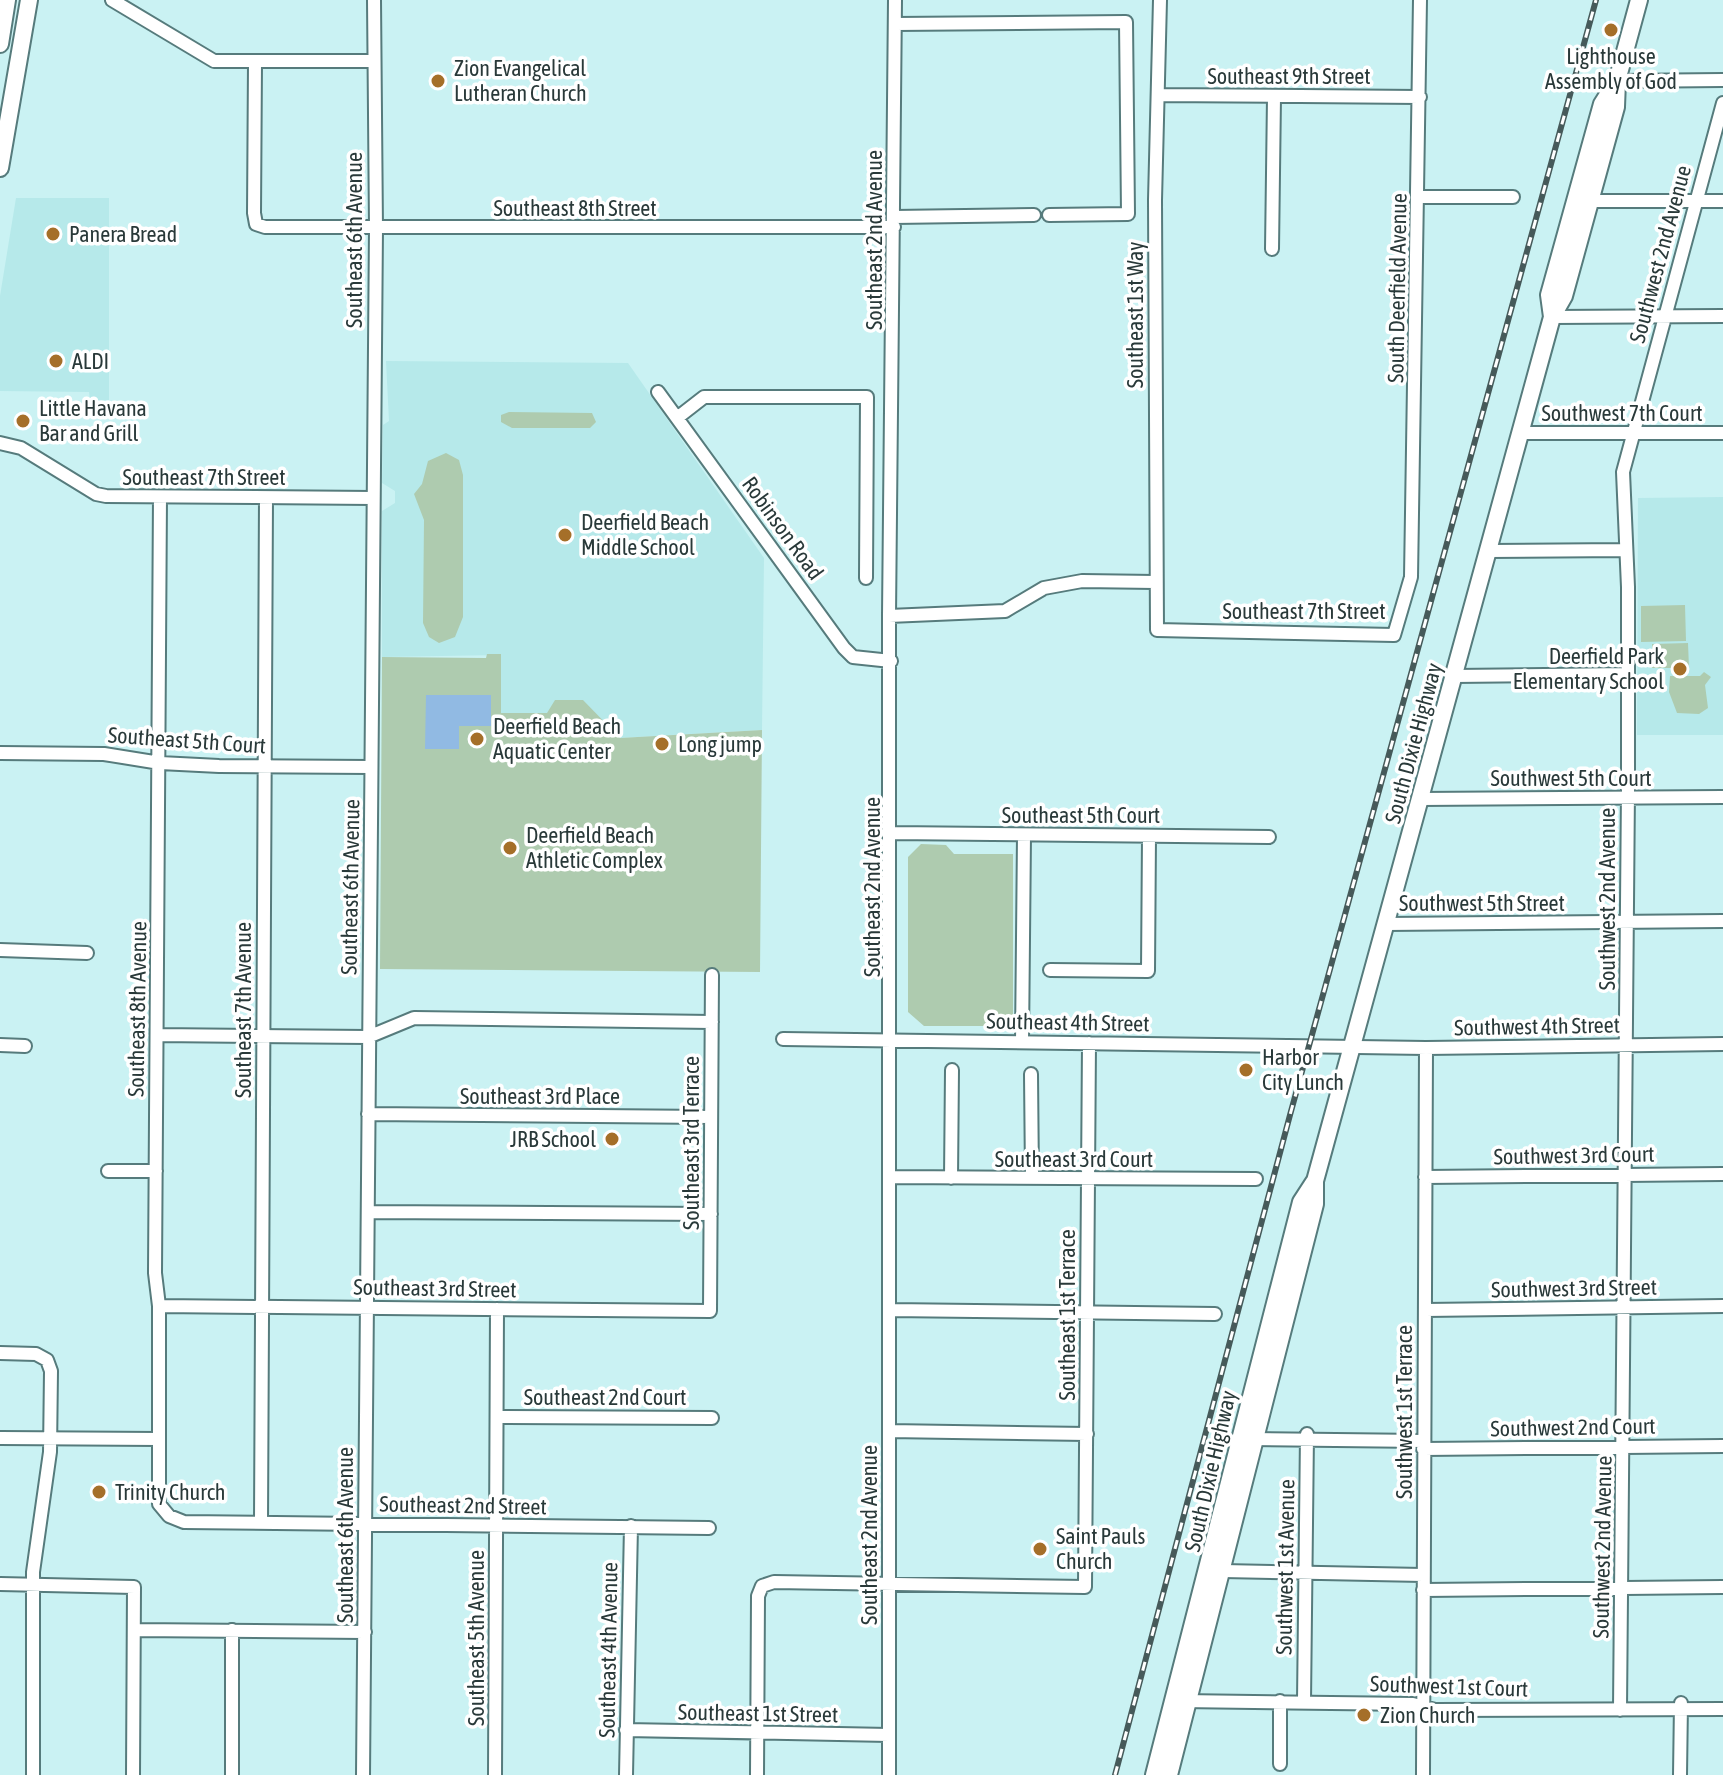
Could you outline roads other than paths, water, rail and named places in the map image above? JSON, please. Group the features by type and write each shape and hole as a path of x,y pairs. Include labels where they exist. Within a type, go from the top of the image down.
{"main road":[{"path":"0,44 7,0"},
{"path":"0,168 29,0"},
{"name":"South Dixie Highway","path":"1169,1775 1182,1701 1247,1440 1301,1202 1315,1181 1552,317 1564,296 1616,107 1617,81 1639,0"},
{"name":"South Dixie Highway","path":"1552,317 1549,295 1602,104 1617,81"},
{"name":"South Dixie Highway","path":"1154,1775 1182,1701 1223,1571 1247,1440"}],"street":[{"path":"112,0 214,61 373,61"},
{"name":"Southeast 6th Avenue","path":"363,1775 376,228 374,0"},
{"name":"Southeast 2nd Avenue","path":"889,1775 892,833 889,616 894,431 895,0"},
{"name":"Southeast 1st Way","path":"1157,630 1160,0"},
{"name":"South Deerfield Avenue","path":"1411,577 1420,197 1420,0"},
{"path":"895,24 1126,22 1128,214 1049,215"},
{"name":"Southeast 8th Street","path":"255,63 256,224 376,228 894,222 1034,215"},
{"path":"1617,81 1723,80"},
{"name":"Southeast 9th Street","path":"1158,95 1420,97"},
{"path":"1272,249 1274,97"},
{"name":"Southwest 2nd Avenue","path":"1620,1710 1628,798 1623,472 1723,103"},
{"path":"1420,197 1513,197"},
{"path":"1590,201 1723,201"},
{"path":"1552,317 1723,316"},
{"name":"Robinson Road","path":"658,392 844,648 853,657 891,661"},
{"path":"677,418 704,397 867,397 866,578"},
{"path":"867,431 894,431"},
{"name":"Southwest 7th Court","path":"1520,433 1723,433"},
{"name":"Southeast 7th Street","path":"0,443 21,448 96,494 373,498"},
{"name":"Southeast 8th Avenue","path":"160,497 155,1273 159,1306 159,1504 169,1516"},
{"name":"Southeast 7th Avenue","path":"261,1522 266,498"},
{"path":"1488,551 1626,550"},
{"path":"866,555 892,555"},
{"name":"Southeast 7th Street","path":"1157,630 1394,635 1411,577"},
{"path":"889,616 1005,611 1044,588 1082,581 1155,582"},
{"path":"1454,676 1628,674"},
{"name":"Southeast 5th Court","path":"0,753 104,754 160,763 265,767 371,767"},
{"name":"Southwest 5th Court","path":"1420,799 1723,797"},
{"name":"Southeast 5th Court","path":"892,833 1269,837"},
{"path":"1022,1042 1024,835"},
{"path":"1050,970 1148,971 1149,836"},
{"name":"Southwest 5th Street","path":"1386,924 1723,921"},
{"path":"0,950 87,953"},
{"name":"Southeast 3rd Terrace","path":"710,1311 712,975"},
{"path":"157,1035 368,1037 414,1018 712,1022"},
{"name":"Southeast 4th Street","path":"783,1039 1352,1045"},
{"name":"Southeast 1st Terrace","path":"889,1584 1085,1587 1089,1043"},
{"name":"Southwest 4th Street","path":"1352,1045 1426,1048 1723,1044"},
{"path":"0,1045 25,1046"},
{"name":"Southwest 1st Terrace","path":"1423,1775 1426,1048"},
{"path":"951,1178 952,1070"},
{"path":"1031,1074 1032,1178"},
{"name":"Southeast 3rd Place","path":"368,1114 711,1117"},
{"path":"108,1171 156,1171"},
{"name":"Southwest 3rd Court","path":"1425,1177 1723,1174"},
{"name":"Southeast 3rd Court","path":"891,1177 1256,1179"},
{"path":"368,1212 711,1214"},
{"name":"Southeast 3rd Street","path":"159,1306 710,1311"},
{"name":"Southwest 3rd Street","path":"1425,1310 1723,1306"},
{"name":"Southeast 5th Avenue","path":"495,1775 497,1309"},
{"path":"890,1310 1215,1314"},
{"path":"0,1353 36,1354 47,1360 51,1371 51,1438 36,1542 33,1775"},
{"name":"Southeast 2nd Court","path":"497,1417 712,1418"},
{"path":"889,1431 1087,1434"},
{"name":"Southwest 2nd Court","path":"1247,1440 1307,1437 1423,1445 1723,1446"},
{"name":"Southwest 1st Avenue","path":"1304,1702 1307,1437"},
{"path":"0,1438 159,1439"},
{"name":"Southeast 2nd Street","path":"169,1516 184,1522 709,1528"},
{"name":"Southeast 4th Avenue","path":"626,1775 631,1526"},
{"path":"1223,1571 1423,1575"},
{"path":"757,1775 758,1596 762,1586 774,1582 889,1584"},
{"path":"0,1584 134,1587 133,1775"},
{"path":"1423,1590 1723,1587"},
{"path":"134,1630 365,1632"},
{"path":"232,1630 232,1775"},
{"name":"Southwest 1st Court","path":"1182,1701 1423,1706 1435,1710 1620,1710 1681,1706 1723,1709"},
{"path":"1280,1701 1280,1764"},
{"path":"1680,1775 1681,1706"},
{"name":"Southeast 1st Street","path":"626,1730 889,1735"}],"railway":[{"path":"1115,1775 1290,1115 1596,0"}],"place":[{"name":"Lighthouse Assembly of God","path":"1611,30"},
{"name":"Zion Evangelical Lutheran Church","path":"438,81"},
{"name":"Panera Bread","path":"53,234"},
{"name":"ALDI","path":"56,361"},
{"name":"Little Havana Bar and Grill","path":"23,421"},
{"name":"Deerfield Beach Middle School","path":"565,535"},
{"name":"Deerfield Park Elementary School","path":"1680,669"},
{"name":"Deerfield Beach Aquatic Center","path":"477,739"},
{"name":"Long jump","path":"662,744"},
{"name":"Deerfield Beach Athletic Complex","path":"510,848"},
{"name":"Harbor City Lunch","path":"1246,1070"},
{"name":"JRB School","path":"612,1139"},
{"name":"Trinity Church","path":"99,1492"},
{"name":"Saint Pauls Church","path":"1040,1549"},
{"name":"Zion Church","path":"1364,1715"}]}
